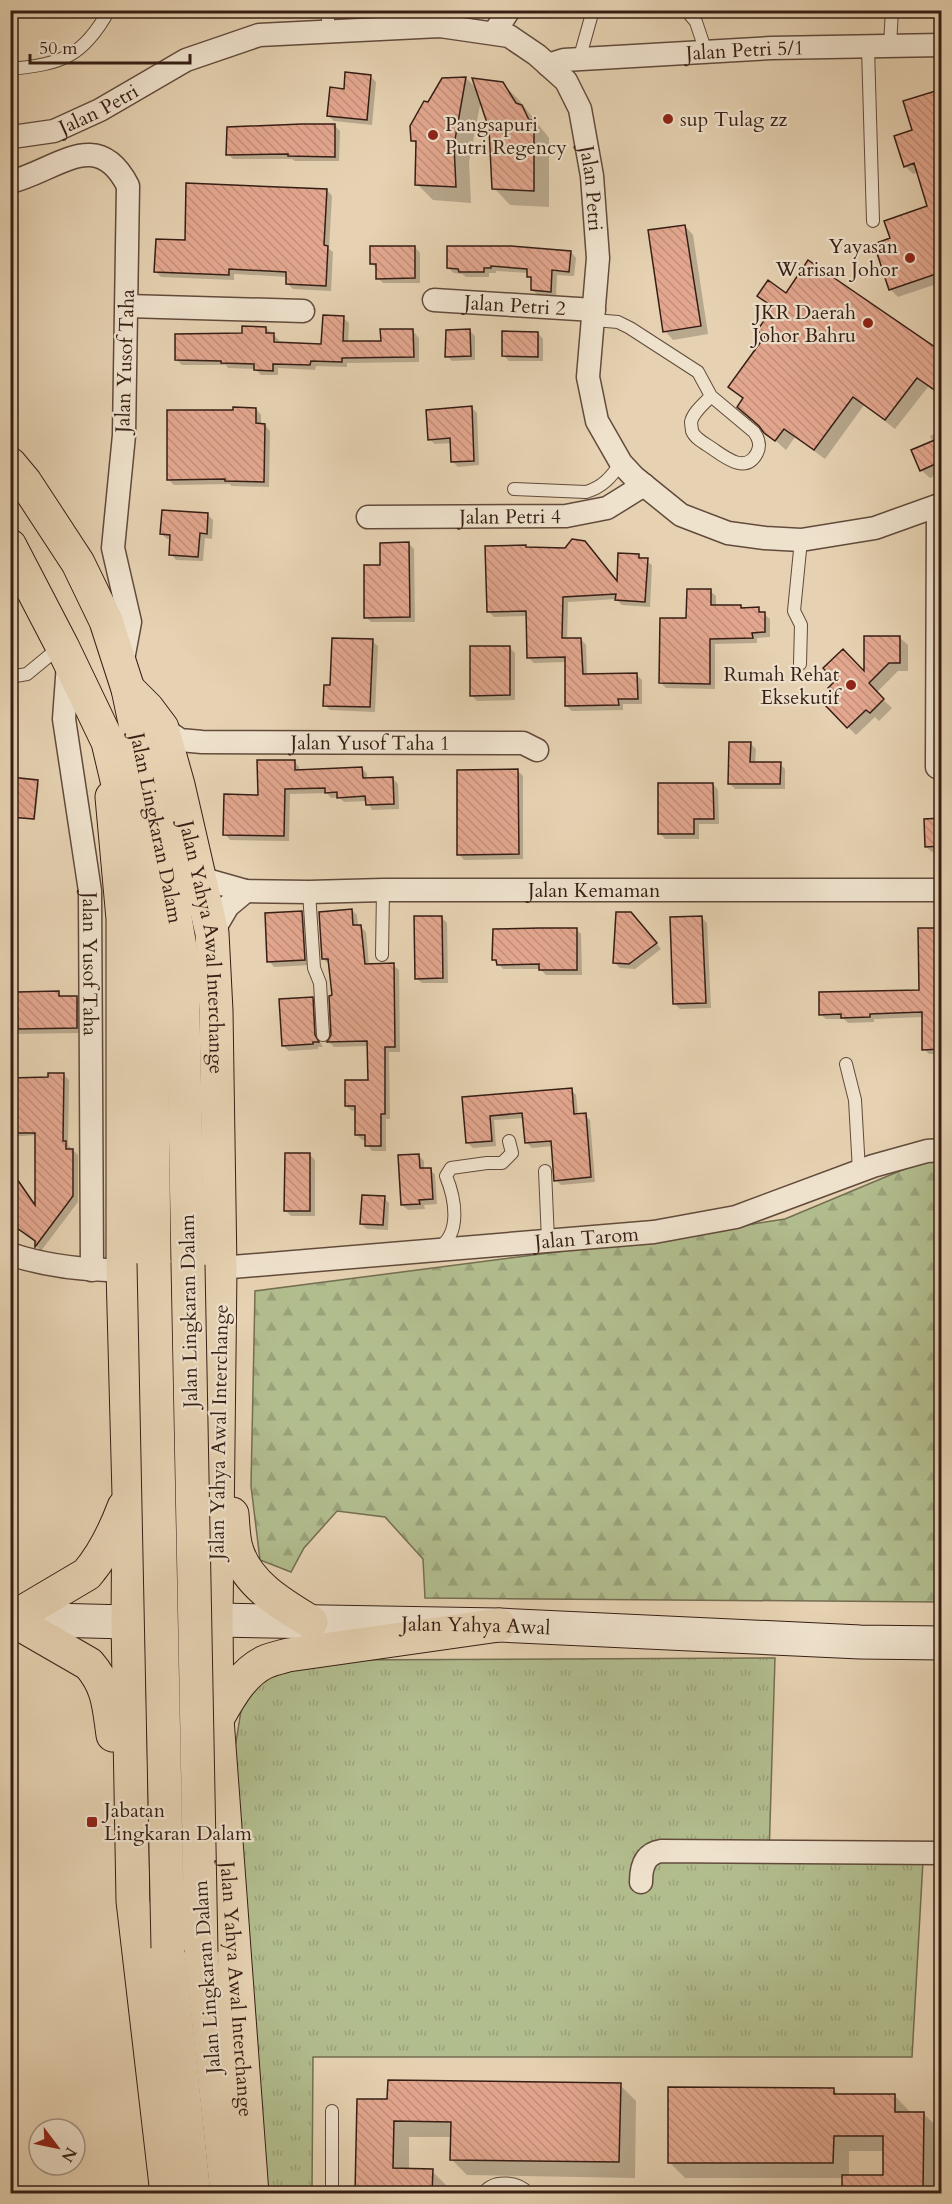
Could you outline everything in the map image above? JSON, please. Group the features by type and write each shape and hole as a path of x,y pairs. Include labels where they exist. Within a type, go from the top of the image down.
{"main road":[{"name":"Jalan Lingkaran Dalam","path":"10,464 25,482 78,563 106,621 124,680 171,894 182,959 201,1952 226,2193"},
{"name":"Jalan Lingkaran Dalam","path":"10,546 108,742 142,886 151,958 123,1268 168,1948 194,2193"},
{"name":"Jalan Yahya Awal Interchange","path":"124,680 162,728 178,784 212,933 216,1011 220,1268 217,1719 252,2193"},
{"path":"123,1268 129,1495 128,1622 133,1901"},
{"path":"220,1429 237,1551 246,1569 263,1589 283,1605 311,1622"},
{"path":"129,1495 113,1535 97,1563 87,1574 11,1619 89,1664 97,1673 108,1694 167,2193"},
{"path":"129,1547 139,1563 149,1569 168,1573 183,1570 198,1562 208,1551 218,1530"},
{"name":"Jalan Yahya Awal","path":"11,1619 499,1625 860,1642 942,1642"},
{"path":"217,1719 231,1694 246,1676 265,1662 288,1655 499,1625"}],"street":[{"path":"494,33 509,10"},
{"name":"Jalan Petri","path":"12,137 54,131 100,110 186,60 259,35 328,21 440,26 509,36 537,55 566,81 580,109 592,176 598,258 588,377 597,421 621,463 644,485 681,514 728,533 765,538 801,540 875,528 940,505"},
{"name":"Jalan Petri 5/1","path":"548,65 564,60 771,48 942,45"},
{"name":"Jalan Yusof Taha","path":"10,182 39,173 77,155 92,154 109,161 121,172 128,186 124,435 113,548 130,622 124,680"},
{"name":"Jalan Petri 2","path":"434,300 594,315"},
{"path":"127,306 303,311"},
{"name":"Jalan Petri 4","path":"368,517 566,516 607,508 644,485"},
{"path":"937,767 940,505"},
{"name":"Jalan Yusof Taha","path":"65,653 64,719 90,891 123,1268"},
{"name":"Jalan Yusof Taha 1","path":"162,728 180,740 202,742 523,743 537,750"},
{"path":"178,784 188,760 202,742"},
{"name":"Jalan Kemaman","path":"200,878 246,891 942,890"},
{"path":"212,933 228,906 246,891"},
{"name":"Jalan Tarom","path":"220,1268 433,1250 547,1227 654,1232 736,1217 858,1161 942,1150"},
{"path":"10,1254 40,1264 123,1268"},
{"path":"640,1882 644,1862 650,1854 661,1851 942,1853"}],"lane":[{"path":"10,69 43,66 78,52 98,31 109,10"},
{"path":"579,60 593,10"},
{"path":"686,10 696,22 706,52"},
{"path":"890,45 892,10"},
{"path":"868,47 873,221"},
{"path":"594,315 624,325 698,372 711,396 759,438 756,454 747,463 739,464 732,461 698,439 692,432 691,423 695,414 711,396"},
{"path":"514,489 586,492 597,489 607,481 621,463"},
{"path":"800,664 801,625 794,611 801,540"},
{"path":"10,677 27,674 65,653"},
{"path":"382,955 383,890"},
{"path":"309,892 314,968 320,983 323,1035"},
{"path":"846,1064 854,1092 858,1161"},
{"path":"433,1250 444,1244 452,1234 454,1215 451,1188 446,1176 452,1168 487,1162 502,1163 512,1153 509,1141"},
{"path":"545,1171 547,1227"},
{"path":"332,2110 332,2193"},
{"path":"483,2193 491,2186 499,2184 523,2187 528,2193"}],"green space":[{"path":"941,1157 941,1602 425,1598 423,1559 385,1517 337,1511 304,1548 291,1572 260,1560 251,1486 255,1291 634,1242 785,1219 926,1160"},
{"path":"775,1658 769,1857 924,1843 912,2057 313,2057 312,2193 263,2193 234,1755 243,1698 267,1676 323,1660"}],"building":[{"path":"345,72 371,75 367,120 327,116 330,87 344,89"},
{"path":"466,77 454,145 456,187 415,185 416,141 411,141 410,126 424,101 428,102 442,78"},
{"path":"472,78 503,82 516,103 522,105 529,120 534,120 534,191 492,189 489,129"},
{"path":"942,89 942,272 889,290 874,244 890,238 884,221 927,206 914,163 904,167 894,136 912,130 903,101"},
{"path":"335,124 335,157 288,156 288,154 226,155 227,127"},
{"path":"186,183 327,189 324,245 328,246 326,286 286,284 286,272 229,269 229,275 154,272 156,239 185,240"},
{"name":"JKR Daerah Johor Bahru","path":"685,225 701,326 663,332 648,230"},
{"path":"370,246 415,246 415,278 376,279 376,264 370,264"},
{"path":"447,246 511,246 571,251 569,272 552,270 551,292 531,290 531,277 527,277 527,269 491,266 491,268 484,268 484,272 459,272 458,269 447,268"},
{"path":"808,260 942,352 942,395 917,378 885,420 853,397 814,450 784,429 775,441 737,407 743,398 728,387 765,336 757,331 773,307 757,296 768,280 786,293"},
{"path":"323,315 344,316 343,341 381,341 380,329 413,329 414,357 342,358 342,362 311,361 310,365 273,364 273,371 254,370 254,364 175,360 175,334 242,333 242,326 266,327 266,333 274,333 274,342 321,344"},
{"path":"470,329 471,356 445,357 446,330"},
{"path":"502,331 538,332 538,357 502,356"},
{"path":"472,406 474,461 451,462 450,438 428,440 426,410"},
{"path":"233,407 256,408 256,423 265,424 264,482 225,481 225,479 167,480 167,410 233,410"},
{"path":"942,437 942,461 920,471 911,450"},
{"path":"162,510 208,513 207,534 200,533 198,557 169,555 170,535 160,534"},
{"path":"572,539 585,541 617,581 618,553 639,554 639,558 648,558 645,602 615,600 616,594 563,597 562,638 581,638 583,674 637,673 638,699 618,699 619,705 565,706 565,657 527,658 526,611 487,612 485,546 526,545 526,547 565,548"},
{"path":"409,542 410,617 364,618 364,565 380,565 380,543"},
{"path":"687,589 711,589 711,605 759,607 759,612 765,612 765,632 752,633 753,638 710,639 710,684 659,683 660,618 686,618"},
{"name":"Rumah Rehat Eksekutif","path":"864,636 900,636 900,663 889,663 869,683 884,699 870,713 866,710 847,728 825,705 835,696 828,688 835,681 823,668 843,649 864,671"},
{"path":"332,638 373,639 370,707 323,706 324,685 330,685"},
{"path":"470,646 510,646 510,695 470,696"},
{"path":"729,742 751,742 750,762 781,762 780,784 728,784"},
{"path":"257,760 295,760 295,770 362,767 363,778 393,777 394,804 366,805 365,796 337,798 337,792 325,793 325,788 285,789 284,836 223,835 224,794 258,795"},
{"path":"518,769 519,854 457,855 457,770"},
{"path":"10,777 38,780 34,819 10,817"},
{"path":"658,783 713,783 714,819 694,819 694,834 658,834"},
{"path":"942,818 942,846 925,847 924,819"},
{"path":"352,909 353,925 361,925 365,964 394,963 395,1047 385,1047 385,1114 381,1114 381,1146 365,1146 365,1135 355,1135 355,1106 345,1106 345,1080 368,1080 367,1041 327,1042 331,1035 329,996 332,995 328,959 322,959 319,912"},
{"path":"302,911 305,960 267,962 265,913"},
{"path":"616,912 631,912 657,943 629,964 613,963"},
{"path":"414,916 442,916 443,978 415,979"},
{"path":"702,916 706,1003 673,1004 670,917"},
{"path":"577,928 577,970 539,970 539,964 497,965 496,960 492,960 493,929"},
{"path":"918,928 942,928 942,1049 922,1050 922,1012 870,1014 870,1017 841,1018 841,1014 819,1015 819,992 919,990"},
{"path":"59,991 59,996 77,996 77,1028 18,1029 17,992"},
{"path":"313,997 315,1035 319,1042 282,1046 279,999"},
{"path":"48,1073 64,1073 63,1141 66,1141 66,1149 73,1149 73,1196 35,1247 35,1241 10,1223 10,1169 35,1205 35,1133 10,1133 10,1078 48,1077"},
{"path":"572,1088 574,1114 586,1113 591,1177 554,1181 551,1141 525,1143 522,1113 490,1116 492,1141 466,1143 462,1097"},
{"path":"285,1153 310,1153 310,1211 284,1211"},
{"path":"419,1154 420,1168 431,1168 433,1199 419,1200 420,1204 401,1205 398,1155"},
{"path":"362,1195 385,1196 383,1225 360,1224"},
{"path":"388,2080 621,2083 619,2162 450,2160 451,2122 394,2121 393,2168 433,2169 432,2193 355,2193 357,2099 387,2099"},
{"path":"668,2087 834,2088 834,2094 895,2094 895,2112 924,2112 923,2193 842,2193 842,2175 883,2175 883,2136 834,2136 833,2163 668,2163"}],"place":[{"name":"sup Tulag zz","path":"668,119"},
{"name":"Pangsapuri Putri Regency","path":"433,135"},
{"name":"Yayasan Warisan Johor","path":"910,258"},
{"name":"JKR Daerah Johor Bahru","path":"868,323"},
{"name":"Rumah Rehat Eksekutif","path":"851,685"},
{"name":"Jabatan Lingkaran Dalam","path":"92,1822"}]}
